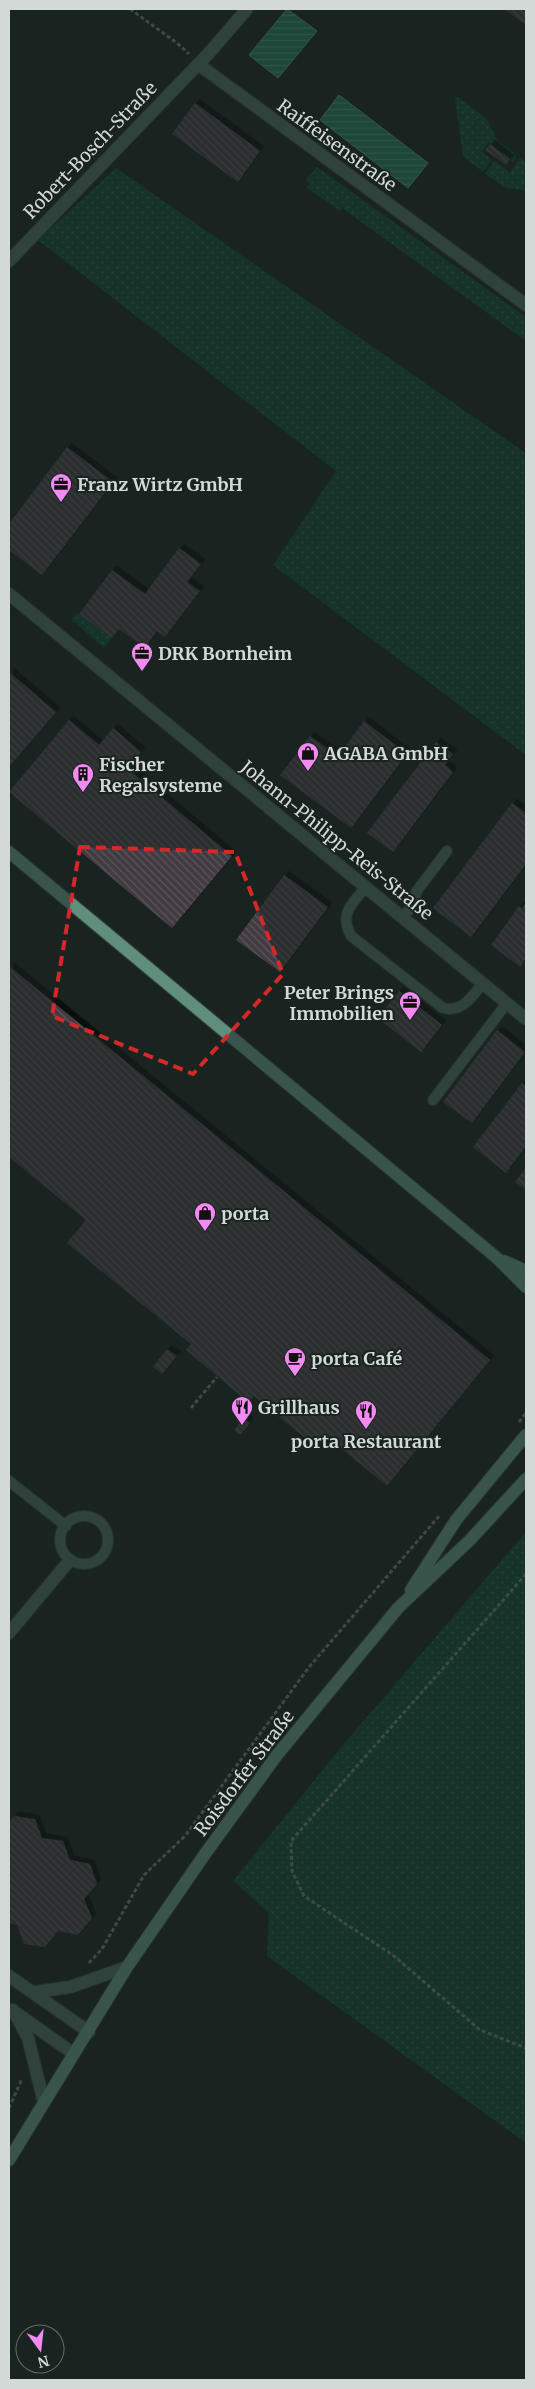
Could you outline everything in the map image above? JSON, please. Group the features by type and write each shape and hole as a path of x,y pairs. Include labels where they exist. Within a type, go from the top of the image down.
{"main road":[{"path":"9,852 497,1258 526,1287"},
{"path":"497,1258 526,1271"},
{"name":"Roisdorfer Straße","path":"9,2160 127,1967 205,1854 278,1755 398,1608 456,1520 526,1434"},
{"name":"Roisdorfer Straße","path":"398,1608 470,1540 526,1479"}],"street":[{"name":"Robert-Bosch-Straße","path":"9,261 198,64 247,9"},
{"name":"Raiffeisenstraße","path":"198,64 526,305"},
{"name":"Johann-Philipp-Reis-Straße","path":"9,594 526,1018"},
{"path":"9,1633 70,1560"},
{"path":"35,1992 70,1987 127,1967"},
{"path":"9,1976 35,1992 89,2032"},
{"path":"11,2008 74,2054"},
{"path":"11,2008 28,2038 44,2103"}],"lane":[{"path":"403,917 415,903 416,892 447,851"},
{"path":"366,887 348,910 345,920 351,936 442,1008 450,1010 466,1004 483,983"},
{"path":"433,1100 507,1003"},
{"path":"9,1480 66,1526"},
{"path":"80,1517 98,1520 107,1532 108,1540 103,1556 93,1562 81,1564 70,1560 61,1547 62,1532 66,1526 80,1517"}],"path":[{"path":"130,9 177,43 198,64"},
{"path":"191,1408 217,1377"},
{"path":"514,1427 526,1413"},
{"path":"87,1966 102,1949 144,1875 185,1836 309,1667 442,1513"},
{"path":"526,1574 291,1841 292,1871 304,1896 394,1956 480,2030 526,2048"}],"highlighted area":[{"path":"80,847 235,852 283,974 193,1074 52,1016"}],"shaded area":[{"path":"287,9 317,31 278,78 249,55"},
{"path":"339,95 428,163 408,188 320,120"},
{"path":"458,97 487,119 497,140 517,155 513,162 488,143 482,152 492,160 483,172 463,156 455,98"},
{"path":"520,158 526,162 526,191 504,187 485,174 494,161 510,172"},
{"path":"317,167 526,317 526,341 342,208 340,211 307,188 310,184 306,180"},
{"path":"116,168 526,453 526,755 273,565 336,471 38,240"},
{"path":"78,613 112,638 104,648 71,619"},
{"path":"526,1532 526,2143 267,1956 269,1913 233,1881 337,1752"}],"building":[{"path":"504,9 526,9 526,25"},
{"path":"195,103 260,151 238,182 172,134"},
{"path":"490,144 510,159 506,165 485,150"},
{"name":"Franz Wirtz GmbH","path":"67,447 113,482 42,575 9,550 9,524"},
{"path":"179,548 201,564 187,582 200,591 165,637 157,631 145,648 119,629 112,638 79,614 112,570 145,594"},
{"path":"9,672 56,712 9,767"},
{"path":"69,720 99,745 113,728 141,752 128,769 232,856 172,928 9,792"},
{"path":"364,721 407,754 351,828 280,775 310,736 338,756"},
{"path":"436,742 453,754 445,765 453,772 393,852 367,833"},
{"path":"512,803 526,813 526,864 471,937 433,908"},
{"path":"284,875 328,907 280,972 236,940"},
{"path":"526,903 526,958 520,967 491,945 519,906 522,908"},
{"name":"porta","path":"9,966 490,1360 387,1486 326,1436 316,1447 254,1396 248,1402 186,1350 191,1344 67,1243 86,1220 9,1157"},
{"name":"Peter Brings Immobilien","path":"399,991 442,1025 421,1052 378,1018"},
{"path":"497,1030 525,1052 472,1123 443,1102"},
{"path":"522,1083 526,1086 526,1146 506,1173 473,1147"},
{"path":"526,1167 526,1190 515,1182"},
{"path":"167,1349 177,1356 162,1374 153,1367"},
{"name":"Grillhaus","path":"244,1418 250,1423 240,1435 234,1430"},
{"path":"14,1816 35,1819 42,1838 63,1841 70,1860 90,1864 97,1884 84,1899 92,1918 78,1935 58,1931 45,1947 24,1944 17,1925 9,1923 9,1822"}],"place":[{"name":"Franz Wirtz GmbH","path":"61,503"},
{"name":"DRK Bornheim","path":"142,672"},
{"name":"AGABA GmbH","path":"308,772"},
{"name":"Fischer Regalsysteme","path":"83,793"},
{"name":"Peter Brings Immobilien","path":"410,1021"},
{"name":"porta","path":"205,1232"},
{"name":"porta Café","path":"295,1377"},
{"name":"Grillhaus","path":"242,1426"},
{"name":"porta Restaurant","path":"366,1430"}]}
